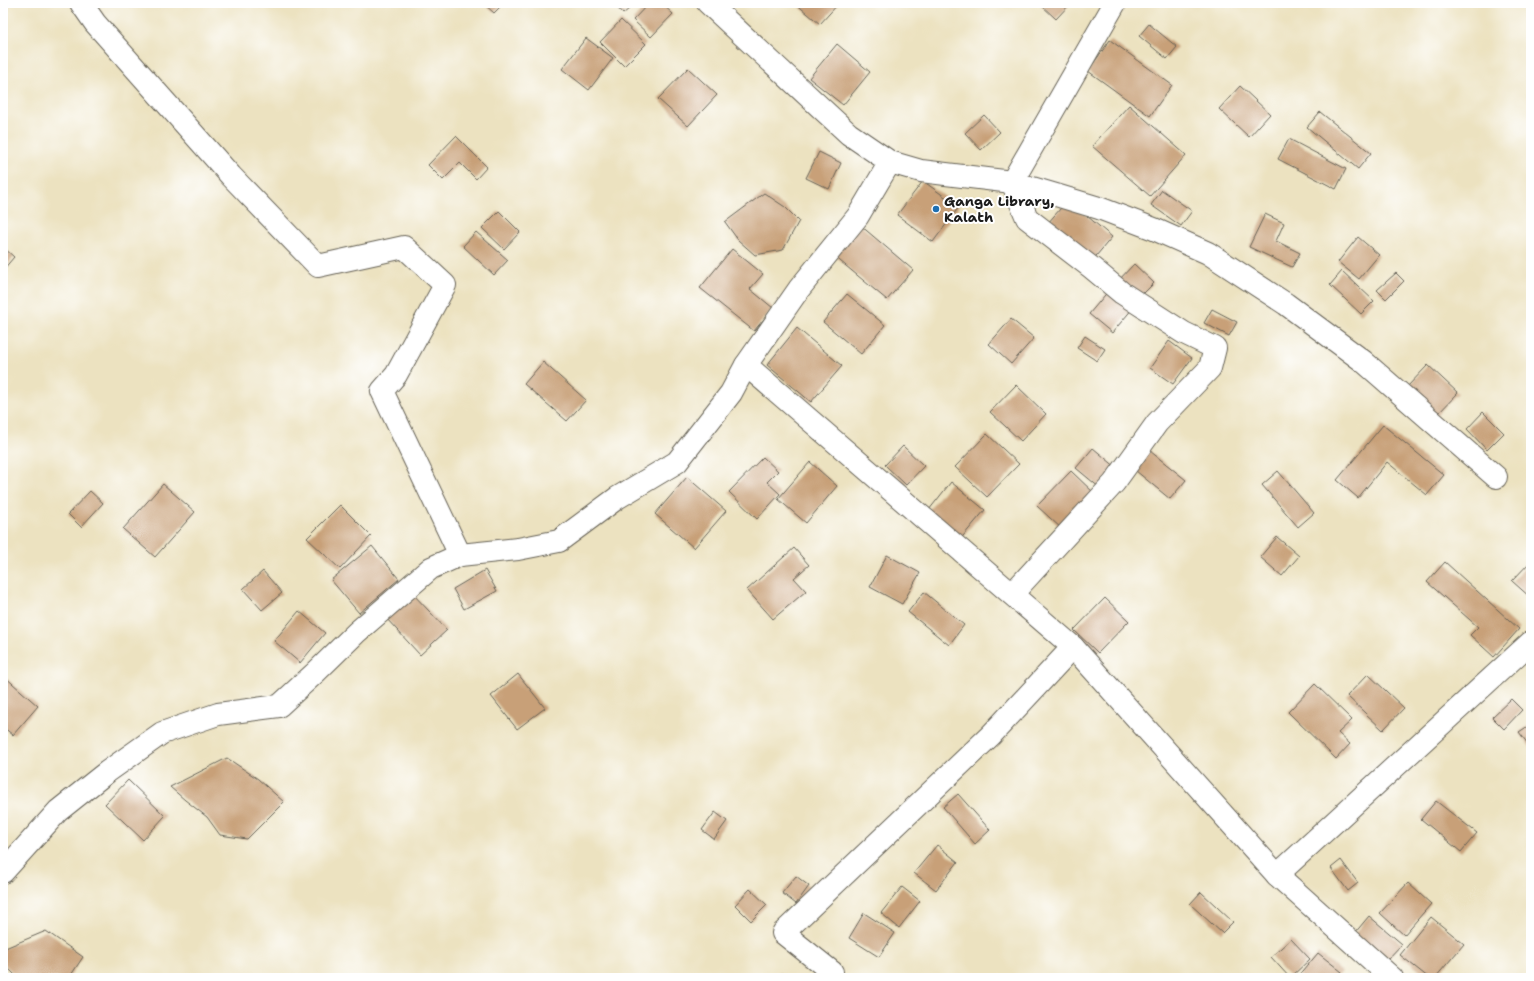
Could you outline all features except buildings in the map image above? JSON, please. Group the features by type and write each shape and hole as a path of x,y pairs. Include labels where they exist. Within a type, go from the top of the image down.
{"street":[{"path":"81,3 95,23 231,176 318,266 404,246 445,285 396,375 382,391 460,555"},
{"path":"708,3 849,134 890,162 921,171 1012,182 1099,208 1154,229 1208,253 1286,304 1363,361 1496,477"},
{"path":"1012,182 1115,3"},
{"path":"3,872 58,811 107,772 162,733 218,714 279,706 315,674 357,632 431,568 460,555 518,549 559,541 617,498 678,462 730,393 746,365 799,289 858,216 890,162"},
{"path":"1012,182 1027,218 1122,293 1184,333 1215,348 1210,368 1157,423 1114,483 1012,594"},
{"path":"746,365 1073,647 1277,875 1392,978"},
{"path":"1277,875 1531,642"},
{"path":"824,978 832,972 783,933 991,734 1073,647"}],"place":[{"name":"Ganga Library, Kalath","path":"936,209"}]}
